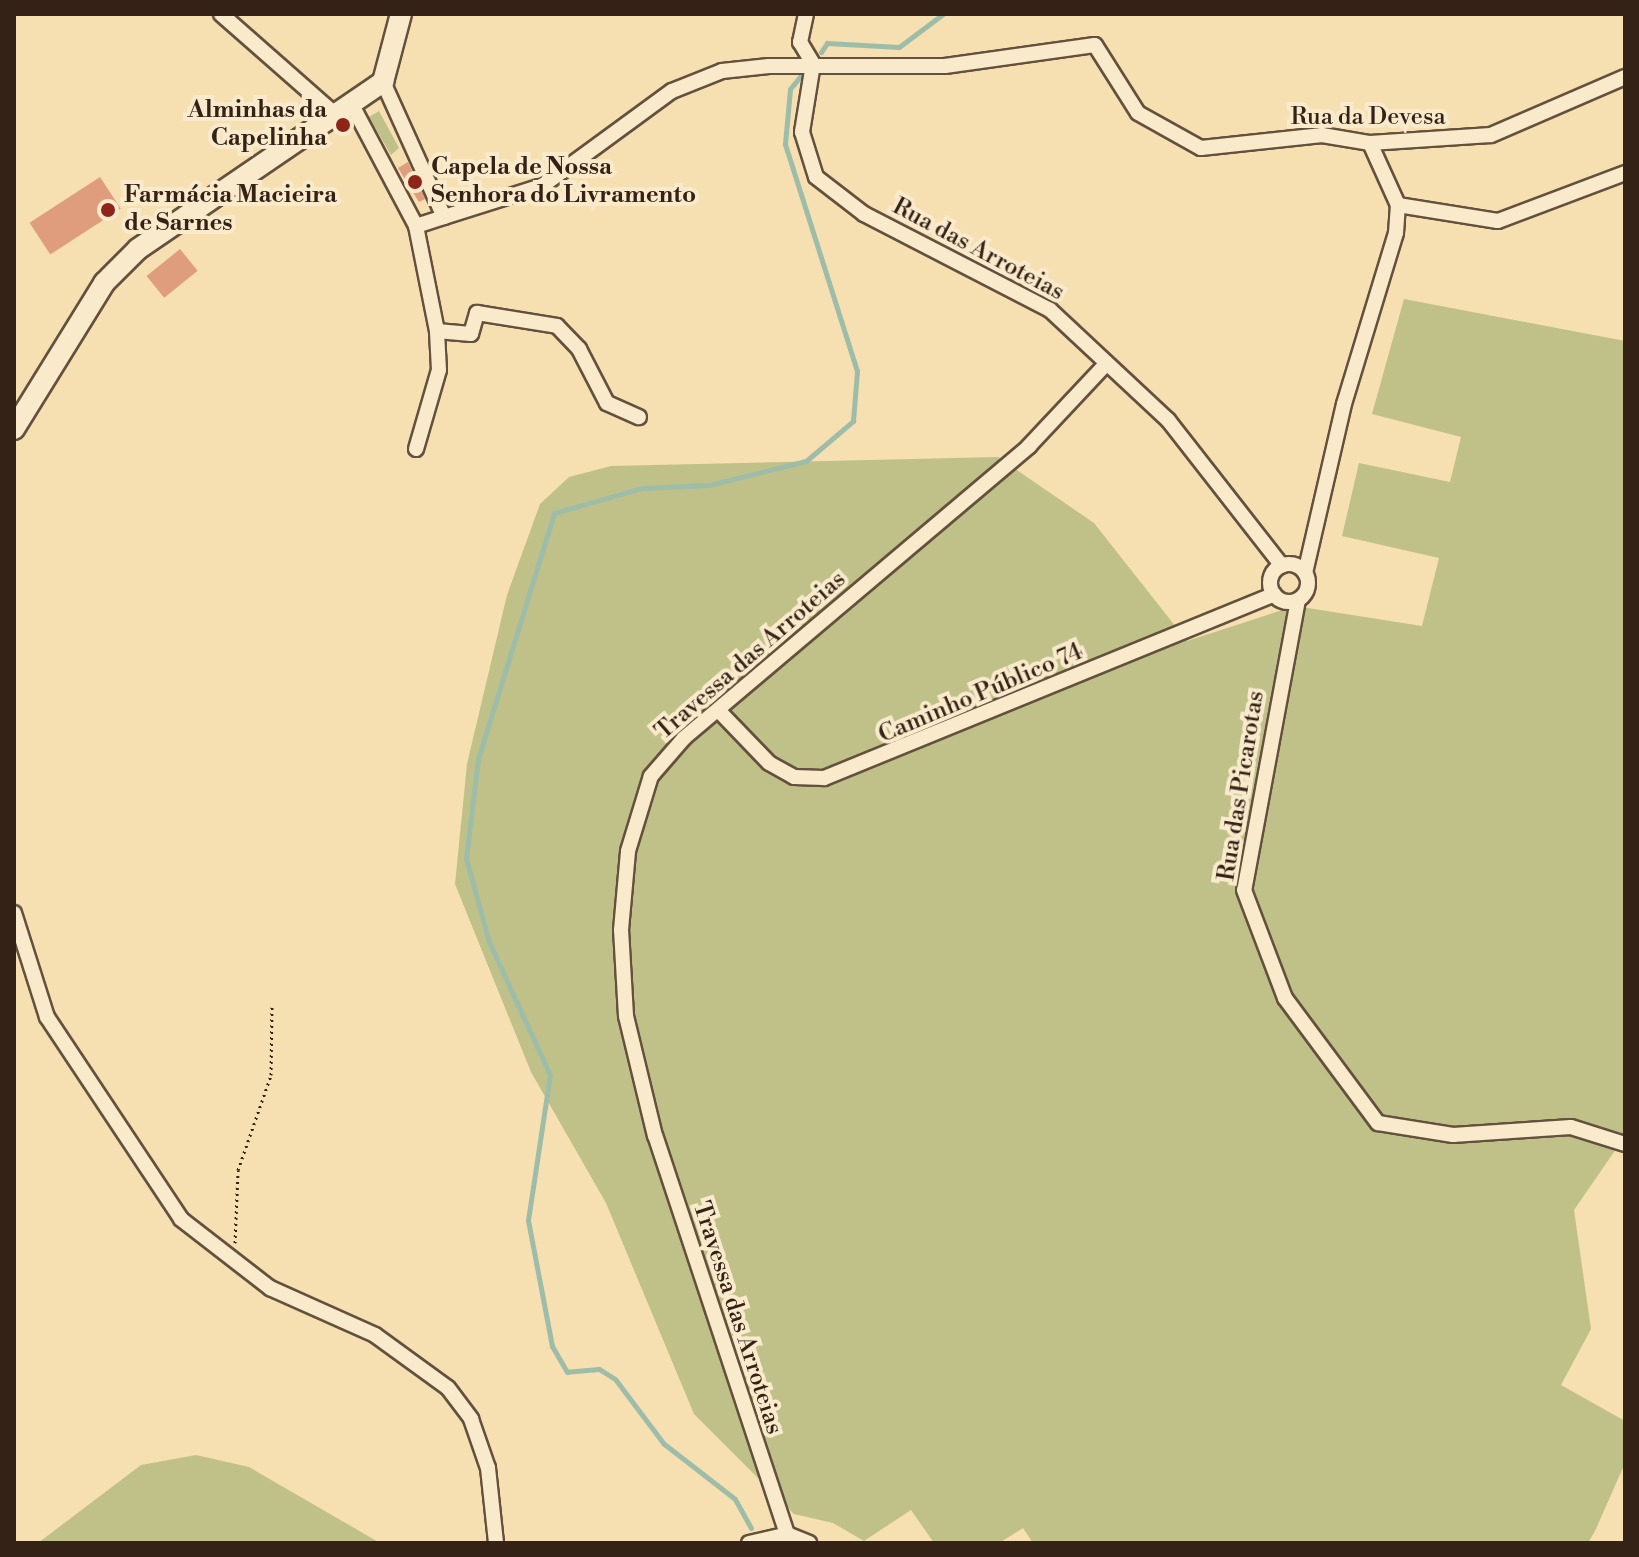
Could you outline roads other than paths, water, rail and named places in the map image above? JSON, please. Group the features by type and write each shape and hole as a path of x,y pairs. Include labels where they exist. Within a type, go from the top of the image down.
{"main road":[{"path":"14,429 77,316 138,249 383,82 401,14"}],"street":[{"path":"221,14 344,110 416,226 437,331 439,370 416,449"},
{"path":"416,226 542,186 672,91 722,71 813,64 800,42 806,14"},
{"name":"Rua da Devesa","path":"813,64 945,66 1095,45 1138,113 1201,148 1322,135 1370,143 1491,135 1537,121 1623,74"},
{"name":"Rua das Arroteias","path":"813,64 802,132 816,177 864,214 1050,310 1168,420 1282,566"},
{"path":"383,82 444,217"},
{"path":"1305,573 1282,566 1271,577 1274,594 1298,600 1308,588 1305,573 1398,205 1370,143"},
{"path":"1398,205 1498,221 1625,173"},
{"path":"437,331 471,334 477,313 557,326 579,349 607,403 639,417"},
{"name":"Travessa das Arroteias","path":"787,1534 665,1166 626,1016 621,930 628,851 651,776 719,711 1029,446 1106,364"},
{"name":"Caminho Público 74","path":"719,711 769,763 794,777 824,778 1274,594"},
{"name":"Rua das Picarotas","path":"1298,600 1244,890 1285,998 1378,1123 1453,1135 1571,1127 1625,1144"},
{"path":"14,913 47,1017 181,1219 270,1288 399,1348 448,1388 471,1419 488,1468 496,1543"},
{"path":"749,1543 787,1534 809,1543"}],"waterway":[{"path":"821,52 827,43 899,47 943,14"},
{"path":"751,1528 735,1499 664,1444 615,1379 599,1369 567,1372 552,1346 528,1220 550,1075 489,942 466,858 478,759 554,513 642,488 709,485 806,461 853,421 857,371 785,144 790,89 803,73"}],"place":[{"name":"Alminhas da Capelinha","path":"343,125"},
{"name":"Capela de Nossa Senhora do Livramento","path":"415,182"},
{"name":"Farmácia Macieira de Sarnes","path":"108,210"}]}
